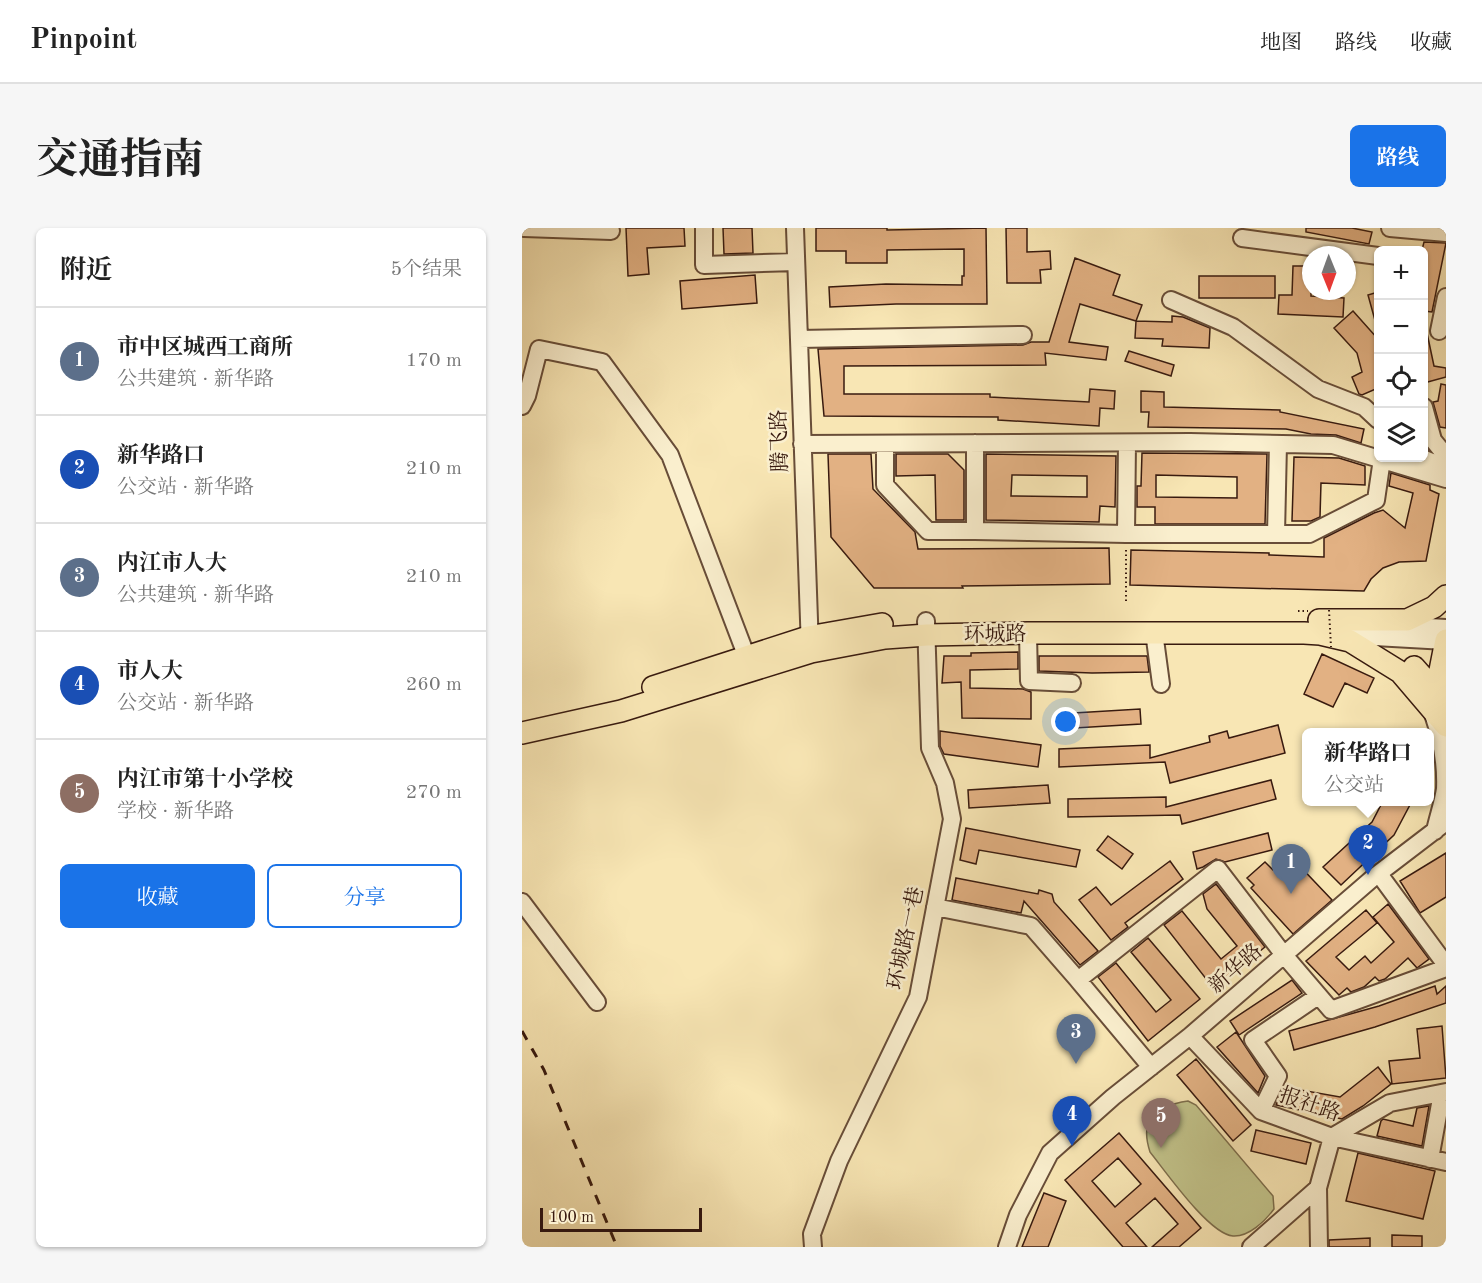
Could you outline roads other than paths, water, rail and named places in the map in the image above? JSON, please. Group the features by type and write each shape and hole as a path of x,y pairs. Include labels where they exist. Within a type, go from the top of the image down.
{"main road":[{"path":"1325,628 1407,620 1434,607 1446,596"},
{"name":"环城路","path":"522,733 621,711 810,644 883,624 1028,633 1325,628 1400,672 1440,708"},
{"name":"环城路","path":"927,628 1355,628 1408,662 1440,708"},
{"path":"1440,708 1446,640"},
{"name":"环城路","path":"522,723 750,664"}],"street":[{"path":"523,228 610,231 610,228"},
{"path":"704,228 704,265 796,262"},
{"name":"腾飞路","path":"795,228 810,644"},
{"path":"1390,228 1446,233"},
{"path":"1242,238 1374,255"},
{"path":"1438,331 1446,297"},
{"path":"1171,300 1233,327 1318,389 1364,407 1374,416"},
{"path":"799,339 1023,335"},
{"path":"522,406 527,396 539,349 602,362 670,455 750,664"},
{"path":"1424,408 1433,440 1446,456"},
{"path":"802,444 1126,442 1333,445 1374,457"},
{"path":"1126,442 1126,534"},
{"path":"975,443 975,531"},
{"path":"885,444 885,485 928,531 1309,534 1376,500 1382,462"},
{"path":"1276,534 1278,444"},
{"path":"1428,460 1446,468"},
{"path":"1392,462 1446,479"},
{"name":"环城路一巷","path":"813,1247 812,1234 839,1161 918,997 952,819 945,783 930,748 927,628"},
{"path":"1325,628 1446,628"},
{"path":"1154,632 1161,684"},
{"path":"1028,633 1029,681 1071,682"},
{"path":"1366,635 1446,640"},
{"name":"新华路","path":"1007,1247 1018,1215 1050,1153 1113,1097 1190,1036 1379,873 1440,826 1446,788 1440,734 1440,708"},
{"path":"1078,980 1218,869 1284,955 1331,1010 1446,967 1379,873"},
{"path":"522,902 597,1002"},
{"path":"935,907 1031,926 1151,1067"},
{"path":"1261,1111 1278,1076 1253,1040 1318,996"},
{"name":"报社路","path":"1190,1036 1261,1111 1332,1137 1438,1160"},
{"path":"1319,1247 1318,1188 1332,1137 1390,1103 1444,1093 1438,1160"},
{"path":"1251,1247 1318,1188"}],"railway":[{"path":"522,1031 544,1070 617,1247"}],"place":[{"name":"新华路口","path":"1368,875"},
{"name":"市中区城西工商所","path":"1291,894"},
{"name":"内江市人大","path":"1076,1064"},
{"name":"市人大","path":"1072,1146"},
{"name":"内江市第十小学校","path":"1161,1148"}]}
